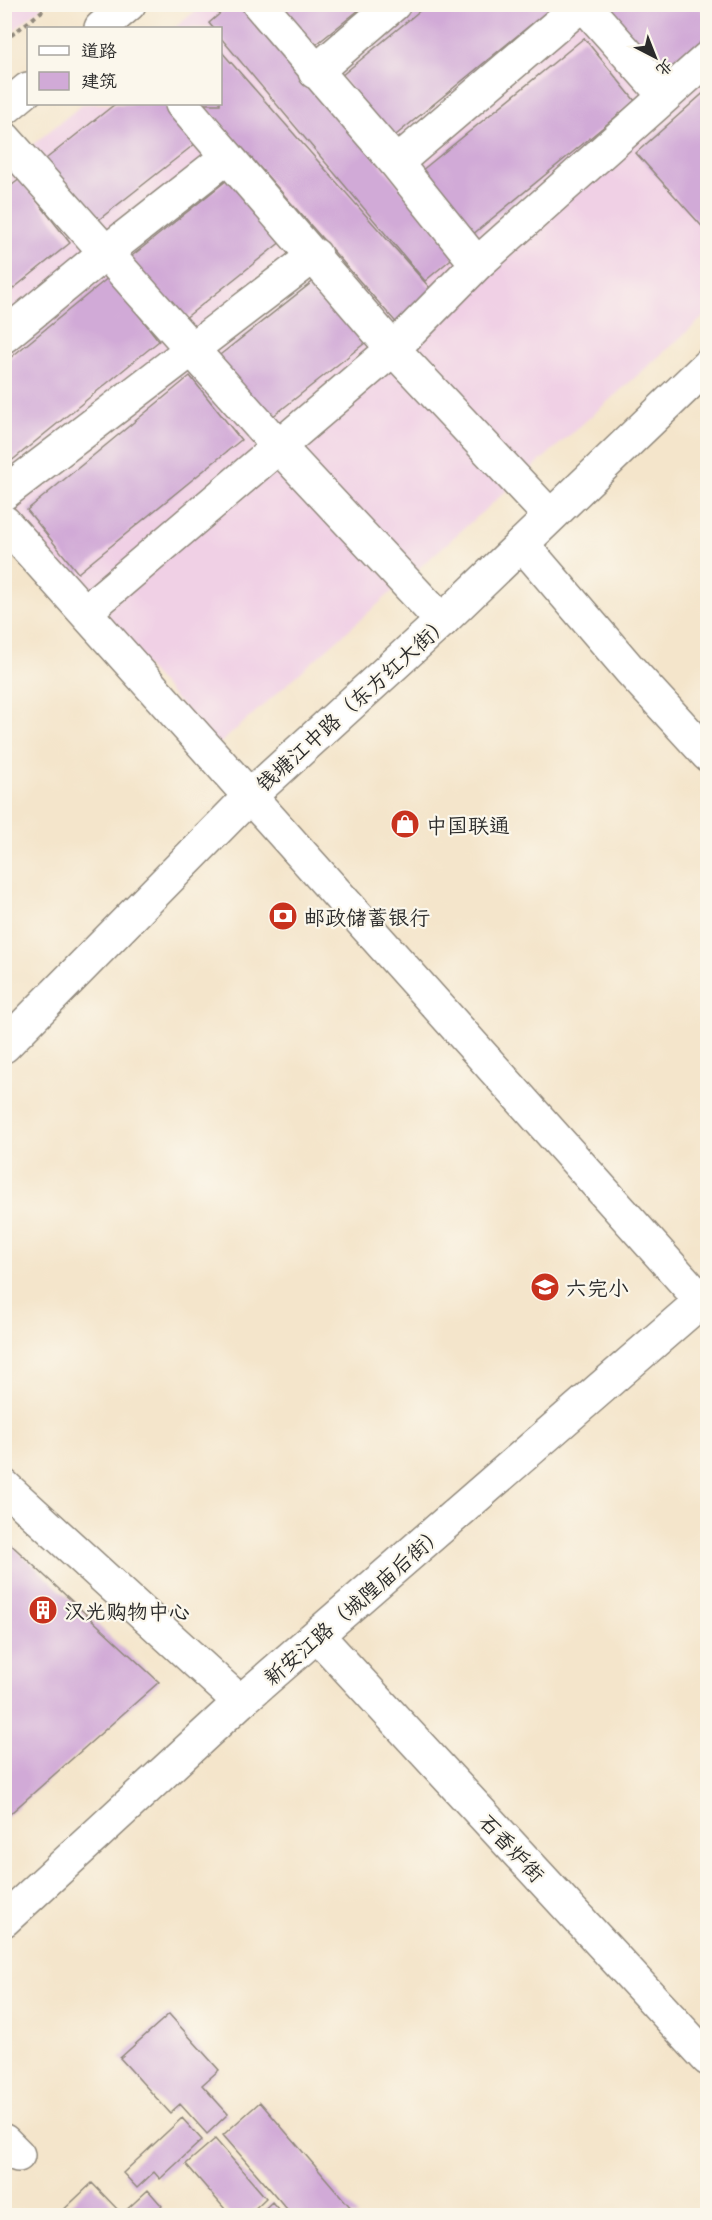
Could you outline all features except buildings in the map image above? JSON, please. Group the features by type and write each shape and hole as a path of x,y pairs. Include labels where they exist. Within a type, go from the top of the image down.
{"street":[{"path":"259,4 315,72 396,163 477,264"},
{"path":"315,72 394,4"},
{"path":"396,163 583,4 664,95"},
{"path":"85,612 393,349 477,264 708,58"},
{"path":"4,109 27,90"},
{"path":"183,105 315,255 393,349 550,516"},
{"path":"4,138 278,446 442,621"},
{"path":"4,336 227,157"},
{"path":"4,493 315,255"},
{"name":"钱塘江中路（东方红大街）","path":"4,1046 249,796 442,621 708,365"},
{"path":"4,522 705,1301"},
{"path":"522,544 630,670 708,755"},
{"name":"新安江路（城隍庙后街）","path":"4,1920 240,1702 705,1301"},
{"path":"4,1486 240,1702"},
{"name":"石香炉街","path":"317,1635 708,2060"}],"path":[{"path":"4,41 51,4"}],"shaded area":[{"path":"5,4 44,4 44,5 5,37"},
{"path":"203,5 707,5 707,314 217,746 5,507 5,167 82,105 222,105 222,27 175,27"}],"place":[{"name":"中国联通","path":"405,824"},
{"name":"邮政储蓄银行","path":"283,916"},
{"name":"六完小","path":"545,1287"},
{"name":"汉光购物中心","path":"43,1610"}]}
